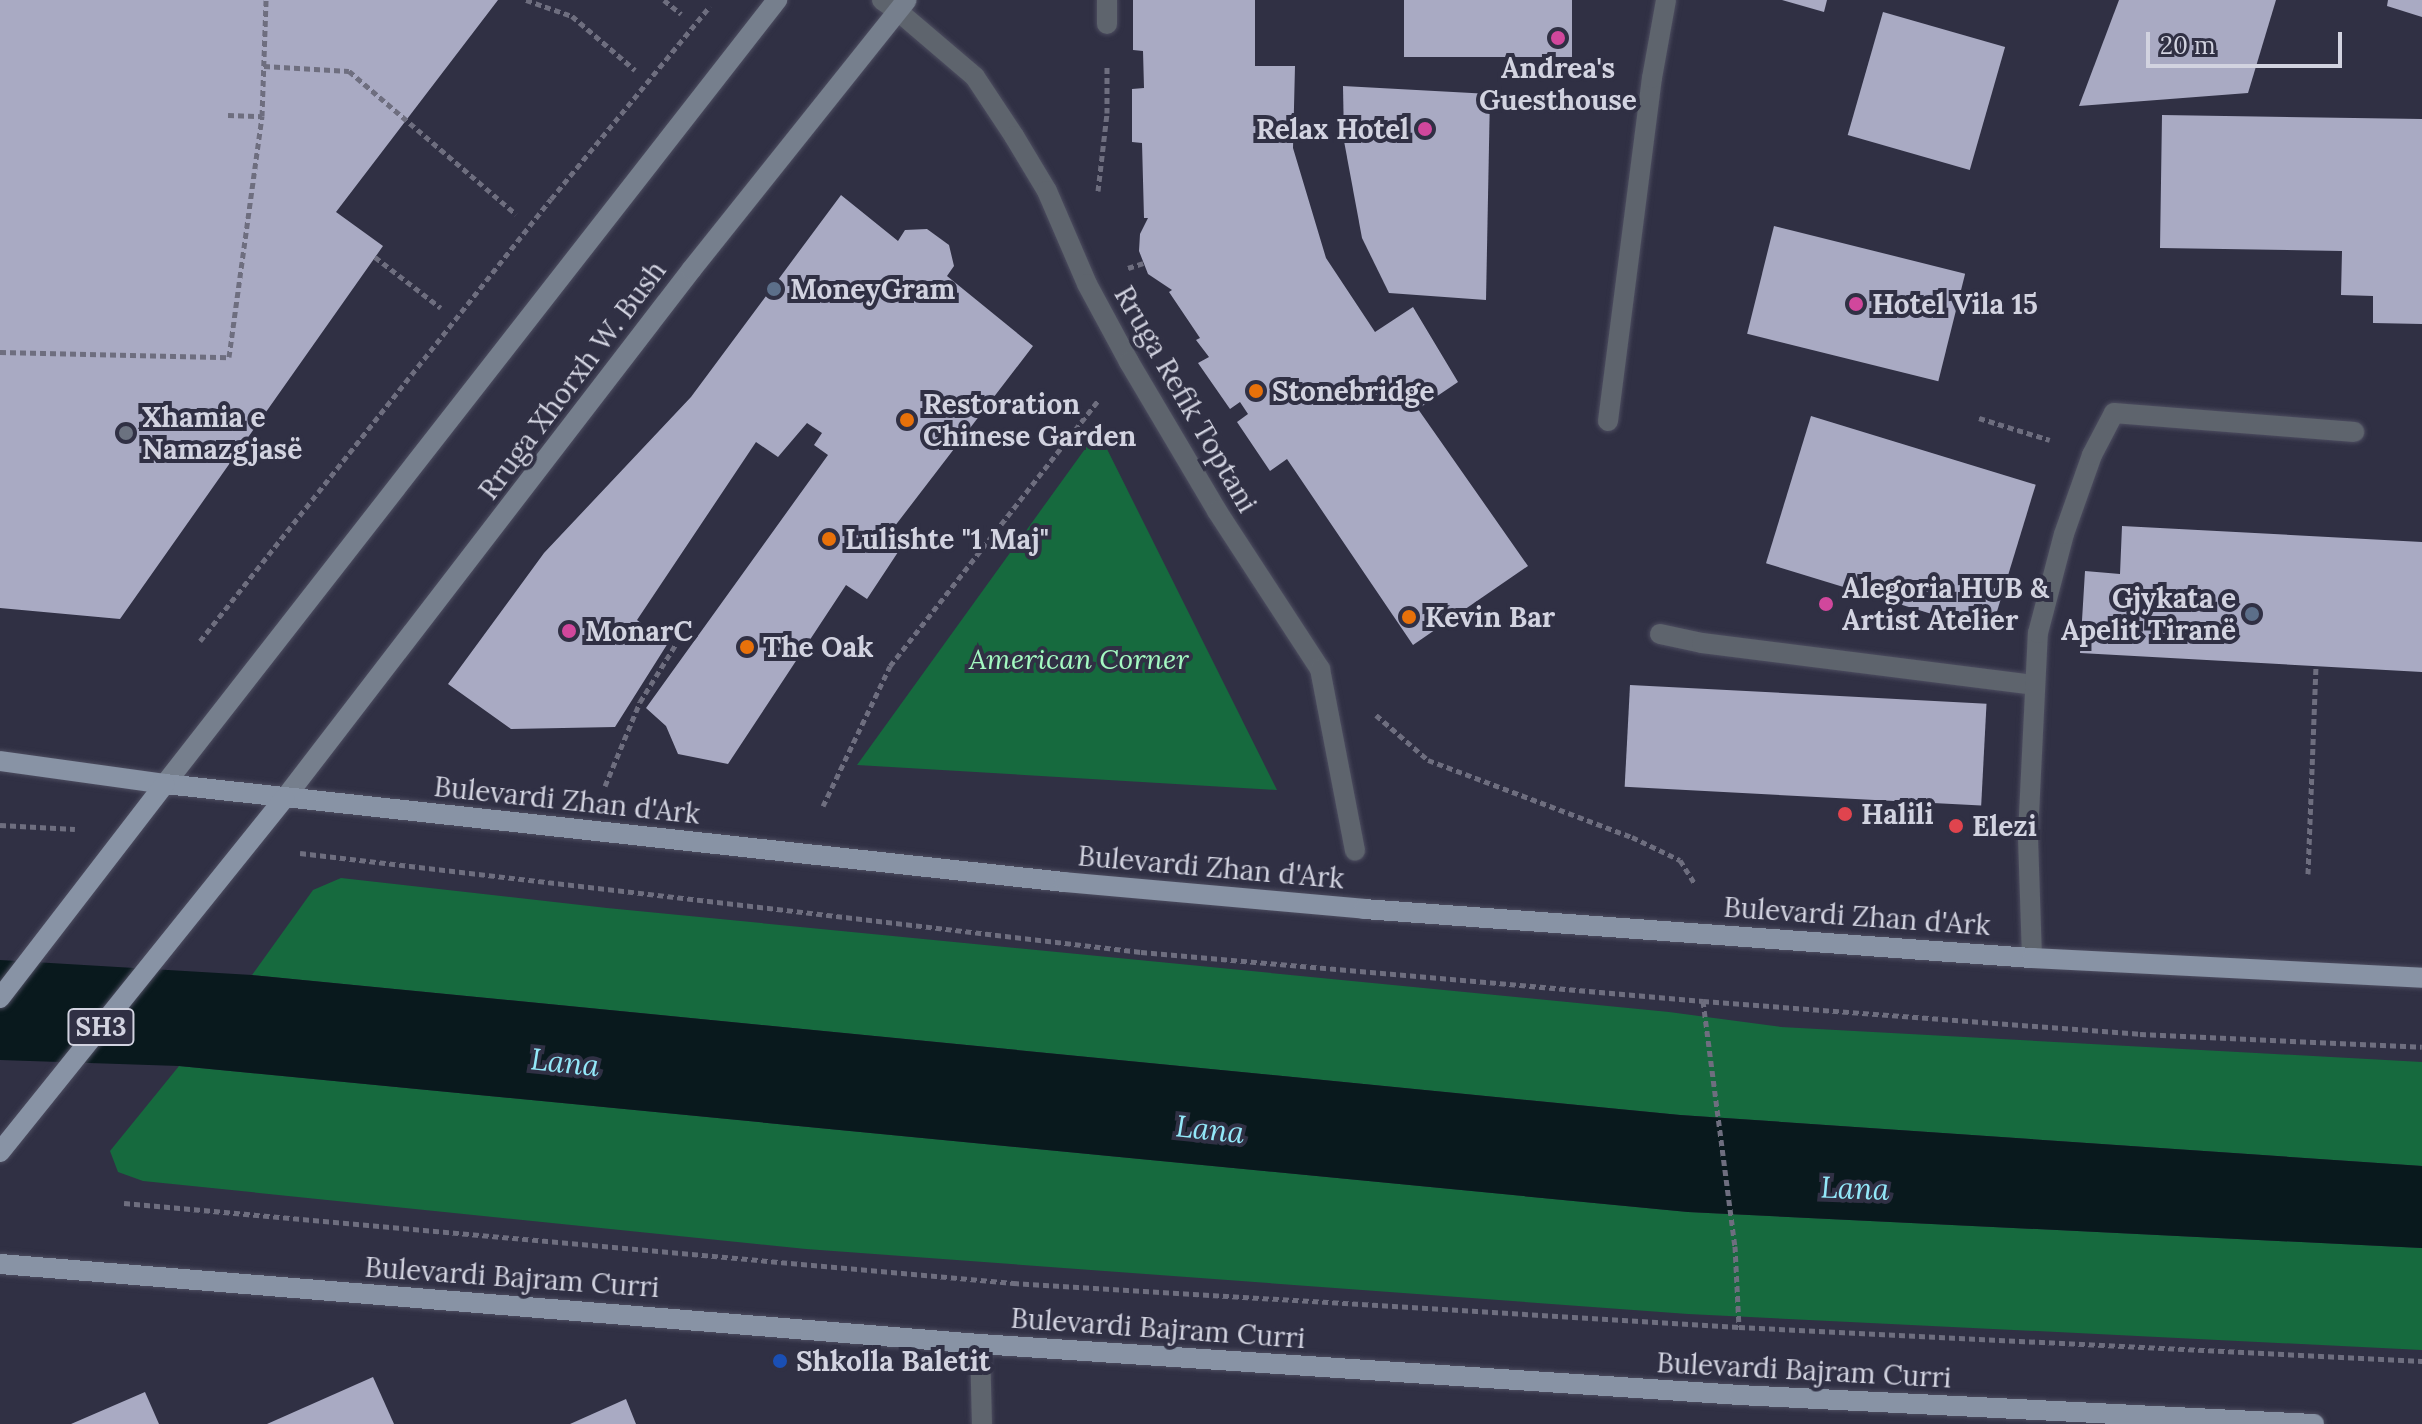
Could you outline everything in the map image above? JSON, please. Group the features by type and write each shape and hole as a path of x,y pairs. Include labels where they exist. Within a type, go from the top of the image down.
{"main road":[{"path":"0,998 777,0"},
{"name":"Rruga Xhorxh W. Bush","path":"285,798 896,4"},
{"name":"Bulevardi Zhan d'Ark","path":"0,761 285,798 1064,882 1364,909 2032,958 2422,978"},
{"name":"SH3","path":"0,1152 285,798"},
{"name":"Bulevardi Bajram Curri","path":"0,1264 980,1344 1739,1395 2314,1424"}],"street":[{"path":"1107,0 1107,24"},
{"path":"1608,421 1652,78 1666,0"},
{"name":"Rruga Refik Toptani","path":"896,4 975,77 1014,136 1047,191 1087,284 1129,362 1217,511 1320,669 1355,851"},
{"path":"2032,958 2028,835 2033,685 2038,633 2064,534 2092,455 2114,413 2354,432"},
{"path":"1660,634 1702,643 2033,685"},
{"path":"980,1344 982,1424"}],"path":[{"path":"0,352 229,357 262,116 266,0"},
{"path":"526,0 572,16 635,70"},
{"path":"664,0 681,14"},
{"path":"200,641 551,199 715,0"},
{"path":"1096,206 1107,113 1107,24"},
{"path":"264,66 349,71 516,214"},
{"path":"228,115 262,116"},
{"path":"375,257 441,308"},
{"path":"823,806 890,666 1129,362"},
{"path":"1979,418 2063,443"},
{"path":"602,793 640,702 676,644"},
{"path":"2308,874 2316,666"},
{"path":"1428,760 1632,837 1680,860 1695,884"},
{"path":"246,846 1141,952 1703,1001 2140,1034 2422,1047"},
{"path":"1703,1001 1735,1246 1739,1327"},
{"path":"124,1203 1013,1283 1739,1327 2422,1361"}],"green space":[{"name":"American Corner","path":"1098,431 1277,790 857,765"},
{"path":"341,878 607,908 1669,1012 1781,1027 2422,1062 2422,1166 1680,1115 252,975 313,890"},
{"path":"179,1066 1688,1212 2422,1248 2422,1350 1688,1314 806,1249 143,1181 118,1172 110,1151"}],"water":[{"name":"Lana","path":"0,960 252,975 1680,1115 2422,1166 2422,1248 1688,1212 179,1066 0,1060"}],"building":[{"name":"Xhamia e Namazgjasë","path":"0,0 498,0 336,212 383,246 120,619 0,608"},
{"path":"1133,0 1255,0 1255,66 1295,66 1293,148 1326,258 1375,332 1413,307 1458,382 1418,409 1528,566 1413,645 1287,459 1270,471 1237,422 1248,414 1240,402 1230,409 1198,363 1209,357 1169,292 1172,290 1148,274 1139,251 1140,234 1148,218 1144,218 1142,143 1132,142 1132,89 1144,88 1143,51 1133,50"},
{"path":"1404,0 1572,0 1572,57 1404,57"},
{"path":"1782,0 1827,0 1824,12"},
{"path":"2119,0 2276,0 2248,93 2079,106"},
{"path":"2388,0 2422,0 2422,17 2387,6"},
{"path":"1883,12 2005,47 1970,170 1848,135"},
{"path":"1343,86 1490,94 1486,300 1389,293 1362,238 1344,141"},
{"path":"2162,115 2422,119 2422,324 2373,323 2373,296 2341,295 2342,251 2160,248"},
{"path":"841,195 898,241 905,230 927,229 949,245 954,266 947,276 1033,346 888,535 902,546 867,599 846,585 728,764 678,754 666,726 646,708 828,455 814,445 822,433 807,423 778,457 756,442 637,620 668,643 615,727 511,729 448,684 544,553 691,397"},
{"name":"Hotel Vila 15","path":"1774,226 1965,274 1938,381 1747,334"},
{"path":"1811,416 2036,485 1991,632 1766,563"},
{"name":"Gjykata e Apelit Tiranë","path":"2122,526 2422,542 2422,672 2080,653 2085,571 2120,574"},
{"path":"1630,685 1987,704 1981,806 1625,787"},
{"path":"373,1377 394,1424 267,1424"},
{"path":"145,1392 159,1424 71,1424"},
{"path":"626,1399 636,1424 570,1424"}],"place":[{"name":"Andrea's Guesthouse","path":"1558,38"},
{"name":"Relax Hotel","path":"1425,129"},
{"name":"MoneyGram","path":"774,289"},
{"name":"Hotel Vila 15","path":"1856,304"},
{"name":"Stonebridge","path":"1256,391"},
{"name":"Restoration Chinese Garden","path":"907,420"},
{"name":"Xhamia e Namazgjasë","path":"126,433"},
{"name":"Lulishte \"1 Maj\"","path":"829,539"},
{"name":"Alegoria HUB & Artist Atelier","path":"1826,604"},
{"name":"Gjykata e Apelit Tiranë","path":"2252,614"},
{"name":"Kevin Bar","path":"1409,617"},
{"name":"MonarC","path":"569,631"},
{"name":"The Oak","path":"747,647"},
{"name":"Halili","path":"1845,814"},
{"name":"Elezi","path":"1956,826"},
{"name":"Shkolla Baletit","path":"780,1361"}]}
